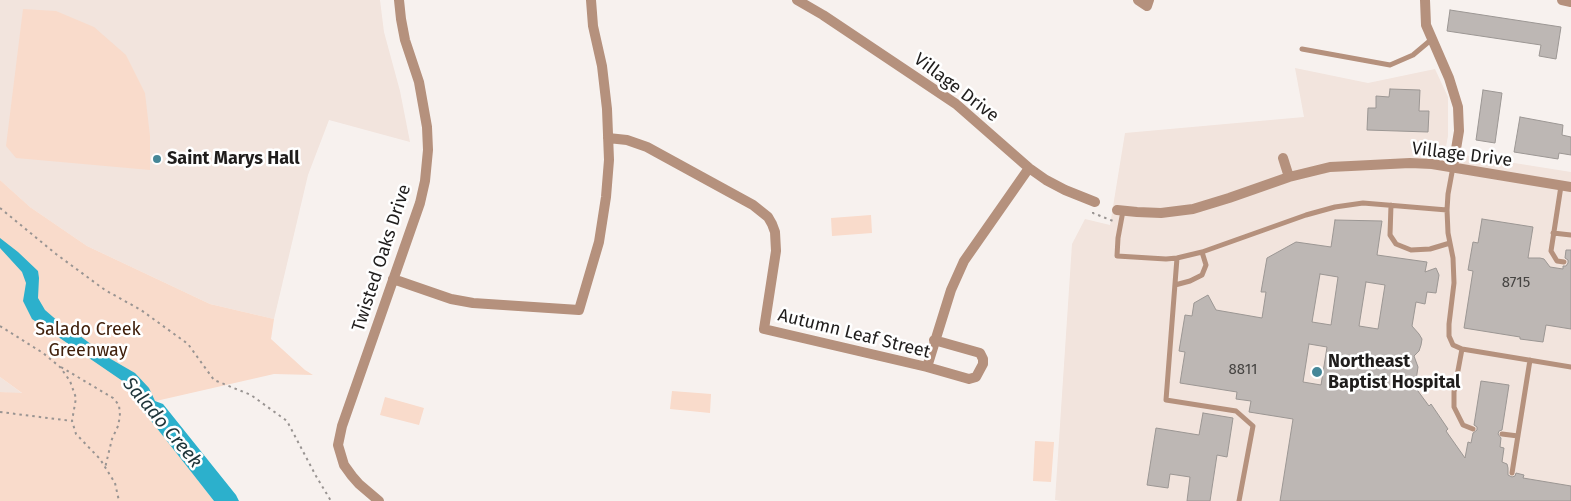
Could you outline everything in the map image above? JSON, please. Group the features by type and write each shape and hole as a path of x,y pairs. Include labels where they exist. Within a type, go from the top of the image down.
{"street":[{"name":"Twisted Oaks Drive","path":"379,501 352,476 344,465 338,445 342,426 420,203 425,182 428,150 427,127 420,90 405,40 399,0"},
{"path":"393,279 451,299 472,303 578,310 599,242 609,160 607,109 602,66 593,26 591,0"},
{"name":"Village Drive","path":"797,0 823,15 956,104 1029,168 1046,180 1065,190 1096,202"},
{"path":"1138,0 1147,6 1150,0"},
{"path":"1425,0 1426,25 1449,78 1458,107 1459,131 1453,167"},
{"path":"1562,0 1571,2"},
{"name":"Autumn Leaf Street","path":"608,138 627,140 647,147 753,205 768,217 775,232 776,251 764,329 927,367 969,379 976,377 983,364 980,354 934,340"},
{"path":"1282,158 1289,177"},
{"name":"Village Drive","path":"1120,210 1161,213 1193,209 1289,177 1337,166 1410,163 1453,167 1566,186"},
{"path":"927,367 934,340 957,275 964,261 1029,168"}],"lane":[{"path":"1302,49 1390,65 1413,55 1432,39"},
{"path":"1453,167 1447,210 1448,233 1453,258 1454,283 1449,324 1449,336 1453,345 1462,349 1571,367"},
{"path":"1564,262 1557,261 1551,251 1553,233 1566,186"},
{"path":"1120,210 1117,256 1177,258 1202,252 1306,215 1336,207 1363,203 1447,210"},
{"path":"1391,205 1390,235 1396,244 1411,250 1430,249 1450,243"},
{"path":"1553,233 1571,236"},
{"path":"1175,285 1202,275 1206,265 1202,252"},
{"path":"1177,258 1166,400 1236,411 1253,426 1239,501"},
{"path":"1462,349 1454,392 1454,407 1463,425 1473,429"},
{"path":"1512,473 1530,360"},
{"path":"1502,434 1518,436"}],"path":[{"path":"1096,202 1093,213 1111,221 1115,221 1120,210"},
{"path":"0,208 56,254 105,290 141,310 188,344 214,380 251,395 287,421 331,501"},
{"path":"0,326 43,353 58,365 113,398 119,405 120,416 118,426 112,439 105,468"},
{"path":"58,365 70,381 76,398 72,421 76,434 100,459 115,483 119,501"},
{"path":"0,412 72,421"}],"shaded area":[{"name":"Saint Marys Hall","path":"0,0 380,0 384,32 400,91 410,142 329,120 308,175 274,319 210,304 87,246 30,207 0,180"},
{"name":"Northeast Baptist Hospital","path":"1295,68 1368,83 1435,69 1448,97 1448,136 1445,152 1571,172 1571,501 1055,500 1072,244 1085,219 1110,225 1125,133 1304,117"},
{"path":"0,377 23,394 0,392"}],"green space":[{"path":"23,9 56,11 94,27 126,55 145,93 150,136 150,170 16,158 6,146"},
{"name":"Salado Creek Greenway","path":"0,180 30,207 87,246 210,304 274,319 271,339 313,375 274,374 156,401 141,407 214,501 0,501 0,392 22,393 0,377"},
{"path":"871,215 872,233 832,236 831,218"},
{"path":"672,391 711,394 710,413 670,409"},
{"path":"385,397 424,408 419,425 380,415"},
{"path":"1035,441 1054,442 1051,482 1033,481"}],"water":[{"name":"Salado Creek","path":"0,238 38,271 38,298 45,310 109,358 135,373 149,388 155,401 163,404 239,501 214,501 134,399 124,382 32,319 23,301 26,283 22,272 0,248"}],"building":[{"path":"1450,10 1561,27 1556,59 1539,56 1541,45 1447,31"},
{"path":"1390,89 1420,90 1419,111 1429,111 1428,132 1367,130 1368,108 1376,108 1376,96 1389,97"},
{"path":"1483,90 1502,93 1495,143 1476,140"},
{"path":"1520,117 1563,125 1562,135 1571,137 1571,155 1559,153 1558,159 1514,152"},
{"path":"1482,219 1533,227 1528,258 1544,259 1550,267 1563,269 1563,266 1566,266 1568,263 1568,260 1565,258 1566,250 1571,250 1571,329 1546,325 1543,342 1464,328 1473,271 1468,270 1473,242 1478,243"},
{"path":"1335,220 1382,221 1377,255 1427,262 1425,272 1436,268 1439,275 1436,293 1427,292 1425,304 1416,302 1412,326 1422,339 1419,351 1414,356 1418,367 1415,387 1429,406 1431,404 1448,429 1446,431 1465,458 1468,442 1471,443 1473,433 1477,430 1477,427 1474,425 1481,381 1509,385 1502,430 1498,434 1501,438 1500,447 1504,448 1502,462 1507,464 1508,475 1512,477 1516,473 1524,475 1523,478 1571,486 1571,501 1280,501 1293,419 1249,412 1251,401 1236,399 1237,392 1180,383 1185,352 1179,351 1185,315 1192,316 1194,303 1208,295 1216,310 1262,318 1266,292 1261,292 1267,258 1296,242 1331,247","holes":["1320,274 1338,277 1331,325 1312,322","1366,282 1385,285 1378,329 1359,326","1309,344 1327,347 1321,385 1303,382"]},
{"path":"1203,413 1233,418 1227,457 1217,455 1210,501 1187,501 1190,477 1170,474 1168,488 1147,485 1156,428 1199,435"}],"place":[{"name":"Saint Marys Hall","path":"157,159"},
{"name":"Northeast Baptist Hospital","path":"1317,372"}]}
